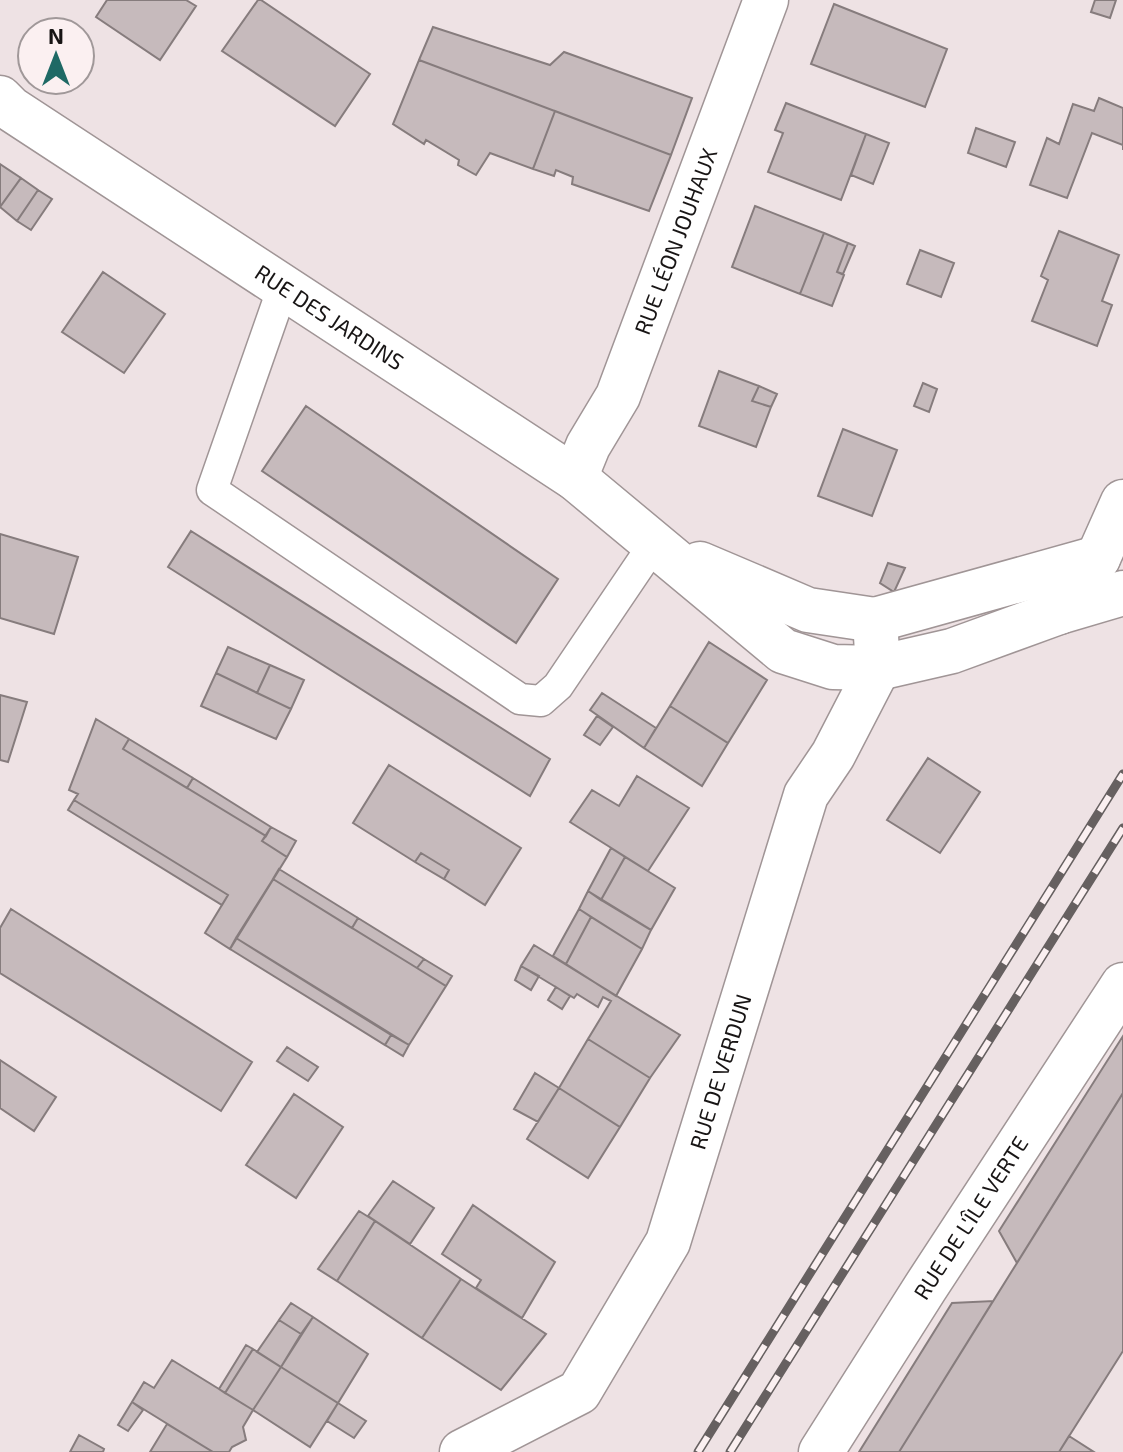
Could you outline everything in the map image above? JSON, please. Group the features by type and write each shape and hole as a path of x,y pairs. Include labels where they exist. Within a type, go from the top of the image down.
{"street":[{"name":"RUE LÉON JOUHAUX","path":"575,478 588,446 618,396 766,0"},
{"name":"RUE DES JARDINS","path":"0,98 11,109 575,478 783,651 833,667 878,668 952,651 1059,612 1123,593"},
{"path":"1059,612 1110,563 1123,502"},
{"name":"RUE DES JARDINS","path":"654,544 808,610 875,620"},
{"path":"878,668 875,620 1110,563"},
{"name":"RUE DE VERDUN","path":"462,1452 579,1392 668,1242 806,795 833,755 878,668"},
{"name":"RUE DE L'ÎLE VERTE","path":"821,1452 1123,985"}],"lane":[{"path":"283,287 212,490 520,699 541,701 558,686 654,544"}],"building":[{"path":"107,0 186,0 196,6 160,60 96,17"},
{"path":"258,0 370,74 335,126 222,51"},
{"path":"1095,0 1116,0 1110,18 1091,12"},
{"path":"834,4 947,49 925,107 811,64"},
{"path":"433,27 550,65 564,52 692,98 671,155 419,60"},
{"path":"419,60 555,111 533,169 490,153 476,175 458,165 459,160 426,140 424,144 393,124"},
{"path":"1099,98 1123,108 1123,145 1092,133 1067,198 1030,185 1047,138 1059,144 1073,104 1094,111"},
{"path":"786,103 866,134 841,200 768,172 783,133 775,130"},
{"path":"555,111 671,155 649,211 572,184 573,177 556,170 554,176 533,169"},
{"path":"976,128 1015,142 1006,167 968,153"},
{"path":"866,134 889,143 873,184 851,175"},
{"path":"0,164 21,178 0,207"},
{"path":"21,178 38,190 17,221 0,207"},
{"path":"38,190 52,199 31,230 17,221"},
{"path":"755,206 824,233 800,294 732,267"},
{"path":"1059,231 1119,255 1102,301 1112,305 1097,346 1032,321 1048,280 1041,276"},
{"path":"824,233 848,243 837,272 844,275 832,306 800,294"},
{"path":"848,243 855,246 843,274 837,272"},
{"path":"920,250 954,263 941,297 907,284"},
{"path":"103,272 165,314 124,373 62,332"},
{"path":"719,371 759,386 752,401 771,407 756,447 699,426"},
{"path":"923,383 937,389 929,412 914,406"},
{"path":"759,386 777,394 771,407 752,401"},
{"path":"306,406 558,579 516,643 262,471"},
{"path":"843,429 897,450 872,516 818,496"},
{"path":"191,531 550,759 530,796 168,567"},
{"path":"0,534 78,557 54,634 0,618"},
{"path":"888,563 905,568 894,592 880,583"},
{"path":"709,642 767,680 728,743 670,706"},
{"path":"228,647 270,665 257,693 216,673"},
{"path":"270,665 304,680 291,709 257,693"},
{"path":"216,673 291,709 276,739 201,706"},
{"path":"602,693 656,728 644,748 590,710"},
{"path":"0,695 27,702 8,762 0,760"},
{"path":"670,706 728,743 702,786 644,748"},
{"path":"597,716 613,727 600,745 584,735"},
{"path":"96,719 129,739 123,749 266,836 262,841 287,857 230,949 205,933 228,895 74,800 78,794 69,790"},
{"path":"129,739 193,778 187,788 123,749"},
{"path":"928,758 980,792 940,853 887,820"},
{"path":"389,765 521,848 485,905 444,879 449,870 421,853 415,862 353,823"},
{"path":"637,776 689,808 648,871 570,822 592,790 619,806"},
{"path":"193,778 271,827 266,836 187,788"},
{"path":"74,800 228,895 222,905 68,810"},
{"path":"271,827 296,841 287,857 262,841"},
{"path":"611,848 625,857 601,900 588,891"},
{"path":"421,853 449,870 444,879 415,862"},
{"path":"625,857 675,888 651,930 601,900"},
{"path":"279,869 358,918 352,928 273,879"},
{"path":"273,879 446,986 409,1045 236,938"},
{"path":"588,891 651,930 642,949 579,909"},
{"path":"11,909 252,1062 221,1111 0,973 0,928"},
{"path":"579,909 591,917 566,964 553,956"},
{"path":"591,917 642,949 616,996 566,964"},
{"path":"358,918 424,959 417,968 352,928"},
{"path":"236,938 391,1035 385,1045 230,949"},
{"path":"534,945 680,1035 650,1078 588,1039 611,1001 603,997 598,1007 577,994 574,998 521,966"},
{"path":"424,959 452,976 446,986 417,968"},
{"path":"521,966 539,976 531,990 515,980"},
{"path":"556,987 570,996 562,1009 548,1000"},
{"path":"391,1035 409,1045 403,1056 385,1045"},
{"path":"1123,1036 1123,1093 1017,1263 999,1231"},
{"path":"588,1039 650,1078 620,1127 559,1088"},
{"path":"287,1047 318,1067 308,1081 277,1061"},
{"path":"0,1060 56,1097 34,1131 0,1108"},
{"path":"535,1073 559,1088 538,1122 514,1109"},
{"path":"559,1088 620,1127 588,1178 527,1139"},
{"path":"1123,1093 1123,1351 1059,1452 899,1452"},
{"path":"294,1094 343,1127 296,1198 246,1165"},
{"path":"393,1181 434,1208 410,1244 368,1216"},
{"path":"473,1205 555,1262 522,1318 476,1288 481,1280 442,1254"},
{"path":"359,1211 375,1221 337,1281 318,1269"},
{"path":"375,1221 461,1279 422,1338 337,1281"},
{"path":"461,1279 546,1334 501,1390 422,1338"},
{"path":"993,1301 899,1452 859,1452 952,1303"},
{"path":"291,1303 313,1317 301,1334 279,1320"},
{"path":"313,1317 368,1354 338,1403 281,1367"},
{"path":"279,1320 301,1334 281,1367 257,1352"},
{"path":"246,1345 253,1349 225,1393 219,1389"},
{"path":"253,1349 281,1367 253,1410 225,1393"},
{"path":"172,1360 253,1410 243,1427 246,1440 229,1452 213,1452 132,1402 144,1382 154,1388"},
{"path":"281,1367 338,1403 310,1447 253,1410"},
{"path":"132,1402 143,1410 128,1431 118,1425"},
{"path":"338,1403 366,1421 354,1438 327,1421"},
{"path":"167,1424 213,1452 150,1452"},
{"path":"79,1435 104,1449 103,1452 70,1452"},
{"path":"1069,1436 1094,1452 1059,1452"}],"railway":[{"path":"698,1452 1123,774"},
{"path":"730,1452 1123,828"}]}
